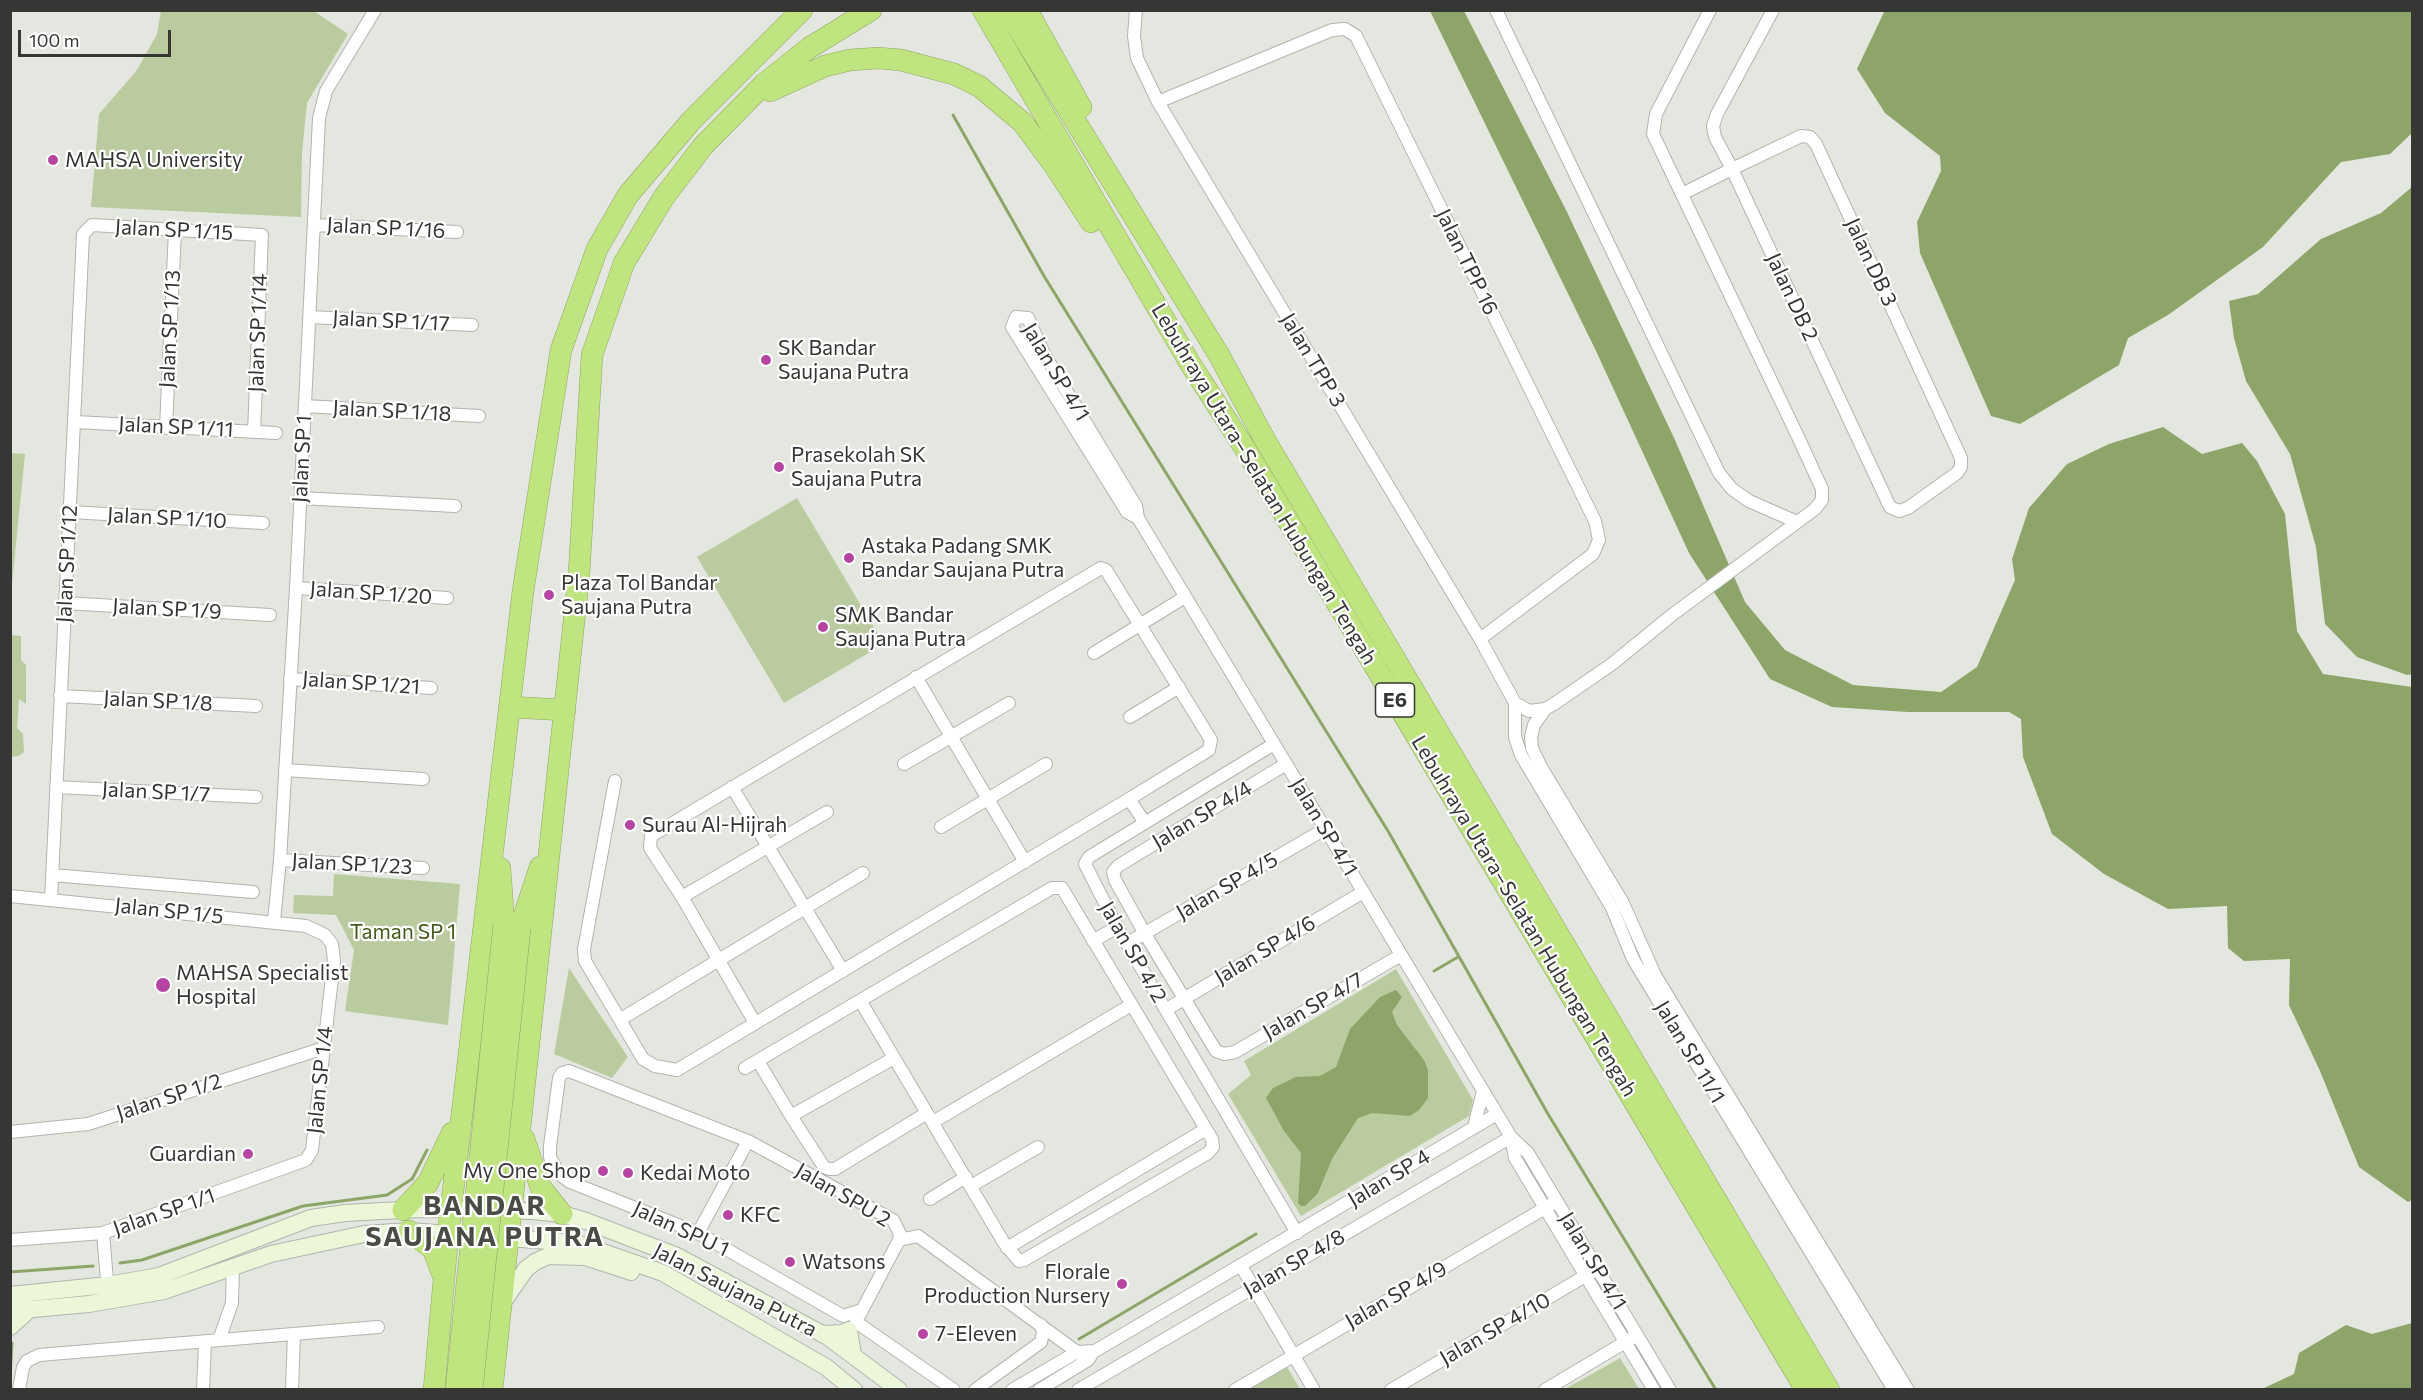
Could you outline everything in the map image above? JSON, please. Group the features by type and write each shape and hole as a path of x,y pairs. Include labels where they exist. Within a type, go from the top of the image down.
{"highway":[{"path":"434,1389 443,1277 462,1105 523,591 561,350 597,249 628,195 657,158 802,10"},
{"path":"732,80 846,10"},
{"path":"492,1389 566,710 579,574 592,356 624,263 664,197 739,107 809,48 871,10"},
{"name":"Lebuhraya Utara–Selatan Hubungan Tengah","path":"983,10 1191,365 1252,460 1806,1389"},
{"name":"Lebuhraya Utara–Selatan Hubungan Tengah","path":"1007,10 1219,355 1265,440 1829,1389"},
{"path":"1028,10 1219,355"},
{"path":"739,107 793,79 825,66 850,60 878,58 902,60 927,65 980,86 1022,122 1191,365"},
{"path":"510,707 566,710"},
{"path":"472,1389 512,926 496,820"},
{"path":"456,1389 512,926 553,826"},
{"path":"403,1210 428,1183 447,1147 462,1105"},
{"path":"521,1130 541,1188 562,1214"},
{"path":"409,1231 433,1249 443,1277"}],"main road":[{"name":"Jalan Saujana Putra","path":"109,1293 135,1282 181,1269 311,1218 345,1213 451,1209 513,1209 562,1214 676,1256 822,1334 899,1389"},
{"name":"Jalan Saujana Putra","path":"109,1293 164,1291 233,1266 324,1240 364,1234 409,1231 577,1243 663,1273 826,1367 854,1389"},
{"path":"503,1302 519,1278 534,1262 548,1256 585,1257 672,1287 689,1287"},
{"path":"10,1295 109,1293"},
{"path":"10,1311 109,1293"},
{"path":"10,1327 31,1309"},
{"path":"822,1334 843,1333 850,1324"},
{"path":"850,1324 857,1358 908,1389"},
{"path":"826,1367 849,1376 869,1389"}],"street":[{"name":"Jalan SP 1","path":"274,921 280,860 296,588 322,102 375,10"},
{"name":"Jalan TPP 3","path":"1136,10 1134,36 1137,58 1158,102 1480,639 1515,703"},
{"path":"1496,10 1719,473 1732,489 1749,501 1797,522"},
{"path":"1515,703 1529,711 1545,709 1612,664 1672,615 1777,538 1822,500 1822,489 1653,134 1652,125 1710,10"},
{"name":"Jalan DB 2","path":"1773,10 1713,126 1715,137 1890,507 1899,511 1908,508 1961,467"},
{"name":"Jalan TPP 16","path":"1158,102 1332,30 1345,29 1356,36 1595,521 1599,540 1593,554 1480,639"},
{"name":"Jalan DB 3","path":"1732,169 1801,136 1810,137 1816,144 1961,458 1961,467"},
{"path":"1682,194 1732,169"},
{"name":"Jalan SP 1/15","path":"87,229 92,225 262,235"},
{"name":"Jalan SP 1/16","path":"314,225 458,232"},
{"name":"Jalan SP 1/12","path":"51,900 64,603 76,422 83,234 87,229"},
{"name":"Jalan SP 1/13","path":"166,428 175,230"},
{"name":"Jalan SP 1/14","path":"254,432 262,235"},
{"name":"Jalan SP 1/17","path":"310,317 472,325"},
{"name":"Jalan SP 4/1","path":"1138,518 1127,512 1012,327 1016,317 1028,318 1043,352 1136,507 1138,518 1497,1114 1510,1137 1515,1158 1654,1389"},
{"name":"Jalan SP 1/18","path":"305,406 479,416"},
{"name":"Jalan SP 1/11","path":"76,422 276,433"},
{"path":"300,498 455,506"},
{"name":"Jalan SP 1/10","path":"70,512 263,523"},
{"path":"615,781 584,955 643,1059 654,1066 677,1070 1129,800 1209,750 1211,740 1106,570 1101,568 651,836 650,848 682,897 755,1023"},
{"name":"Jalan SP 1/20","path":"296,588 447,598"},
{"path":"1094,653 1185,597"},
{"name":"Jalan SP 1/9","path":"64,603 270,615"},
{"path":"916,677 1025,862"},
{"name":"Jalan SP 1/21","path":"290,679 431,688"},
{"path":"1130,717 1179,687"},
{"name":"Jalan SP 1/8","path":"60,696 256,706"},
{"path":"904,764 1009,703"},
{"name":"Jalan SP 11/1","path":"1515,703 1515,737 1521,755 1612,908 1633,959 1894,1389"},
{"name":"Jalan SP 11/1","path":"1545,709 1534,724 1532,737 1532,748 1541,767 1622,901 1655,975 1908,1389"},
{"name":"Jalan SP 4/2","path":"1274,744 1089,857 1085,864 1118,927 1297,1233"},
{"path":"941,827 1046,764"},
{"name":"Jalan SP 4/4","path":"1145,934 1114,880 1113,872 1118,866 1286,764"},
{"path":"285,770 423,778"},
{"name":"Jalan SP 1/7","path":"56,787 256,798"},
{"path":"732,787 843,971"},
{"path":"1129,800 1145,823"},
{"path":"682,897 826,812"},
{"name":"Jalan SP 4/5","path":"1128,943 1325,829"},
{"name":"Jalan SP 1/23","path":"280,860 423,868"},
{"path":"621,1019 863,873"},
{"path":"52,875 254,892"},
{"path":"745,1068 1058,886 1062,888 1212,1139 1213,1148 1024,1260 1016,1259 1007,1248 861,1002"},
{"name":"Jalan SP 4/6","path":"1167,1009 1363,892"},
{"name":"Jalan SP 1/5","path":"10,896 274,921 306,926 326,935"},
{"path":"1093,941 1118,927"},
{"path":"1145,934 1184,999"},
{"name":"Jalan SP 1/4","path":"310,1155 334,961 332,944 326,935"},
{"name":"Jalan SP 4/7","path":"1184,999 1216,1051 1224,1054 1235,1052 1401,955"},
{"path":"930,1117 1131,1005"},
{"name":"Jalan SP 1/2","path":"10,1132 88,1124 324,1048"},
{"path":"791,1116 894,1058"},
{"name":"Jalan SPU 2","path":"758,1061 824,1167 829,1169 834,1169 930,1117"},
{"name":"Jalan SPU 2","path":"562,1073 569,1071 748,1141 893,1220 898,1228 899,1240 918,1236 1077,1352"},
{"name":"Jalan SPU 1","path":"562,1073 559,1078 550,1146 550,1157 559,1174 570,1182 698,1233 954,1389"},
{"path":"1474,1127 1482,1091"},
{"name":"Jalan SP 4","path":"1039,1389 1092,1355 1497,1114"},
{"path":"1007,1248 1206,1130"},
{"name":"Jalan SP 4/1","path":"1510,1137 1528,1153 1670,1389"},
{"name":"Jalan SP 4/8","path":"1078,1389 1510,1137"},
{"path":"698,1233 748,1141"},
{"path":"930,1199 1038,1147"},
{"name":"Jalan SP 1/1","path":"10,1240 103,1233 306,1160 310,1155"},
{"name":"Jalan SP 4/9","path":"1235,1389 1557,1201"},
{"path":"103,1233 109,1293"},
{"path":"850,1324 862,1310 899,1240"},
{"path":"219,1340 232,1303 233,1266"},
{"path":"1241,1266 1314,1389"},
{"name":"Jalan SP 4/10","path":"1391,1389 1598,1269"},
{"path":"975,1389 1041,1341 1043,1333 1041,1325"},
{"path":"20,1389 23,1367 27,1361 39,1355 378,1327"},
{"path":"292,1389 294,1334"},
{"path":"1545,1389 1638,1334"},
{"path":"203,1389 205,1341"},
{"name":"Jalan SP 4","path":"1012,1389 1077,1352 1092,1355"}],"green space":[{"path":"161,11 314,11 348,34 307,103 302,153 301,217 91,207 99,114 137,70 157,34"},
{"path":"10,453 25,454 11,594 10,594"},
{"path":"797,498 884,644 784,703 697,557"},
{"path":"11,635 21,636 21,660 26,665 26,704 19,699 17,728 23,734 24,752 19,756 11,757"},
{"name":"Taman SP 1","path":"334,874 460,884 448,1025 345,1011 354,950 336,915 293,913 294,895 333,896"},
{"path":"569,968 628,1057 612,1078 554,1054"},
{"path":"1396,969 1473,1100 1469,1116 1301,1216 1228,1094 1251,1075 1244,1061"},
{"path":"1620,1358 1639,1389 1565,1389"},
{"path":"1287,1367 1300,1389 1247,1390"}],"shaded area":[{"path":"1885,10 2412,11 2412,133 2390,154 2341,162 2263,247 2168,315 2128,338 2119,365 2020,424 1991,416 1920,253 1917,222 1941,171 1940,156 1885,113 1857,69"},
{"path":"1430,11 1464,11 1567,212 1675,440 1745,602 1785,650 1853,685 1941,692 1977,667 2015,580 2012,559 2029,508 2067,464 2109,444 2163,427 2202,454 2242,443 2257,461 2285,514 2297,631 2323,674 2412,687 2412,1200 2408,1202 2359,1167 2320,1071 2289,1005 2290,959 2244,961 2228,948 2227,906 2168,909 2104,874 2052,834 2023,757 2021,719 2009,712 1908,712 1832,707 1770,679 1689,553 1596,351"},
{"path":"2412,187 2412,674 2407,675 2357,657 2325,624 2316,547 2290,454 2246,381 2234,338 2229,301 2258,294 2321,239 2381,213"},
{"path":"1396,990 1402,997 1392,1012 1397,1025 1424,1060 1428,1070 1428,1098 1419,1110 1410,1116 1372,1113 1358,1118 1332,1159 1318,1193 1305,1206 1301,1206 1298,1203 1301,1153 1284,1131 1266,1098 1273,1088 1296,1077 1320,1076 1336,1067 1350,1029 1380,997"},
{"path":"2412,1323 2412,1389 2262,1389 2294,1374 2299,1353 2346,1325 2372,1334"}],"waterway":[{"path":"953,115 1044,276 1388,831 1548,1114 1716,1390"},
{"path":"1434,971 1458,957"},
{"path":"120,1263 142,1260 303,1206 387,1195 412,1179 427,1150"},
{"path":"1079,1339 1256,1234"},
{"path":"10,1272 93,1266"},
{"path":"10,1378 12,1343"}],"place":[{"name":"MAHSA University","path":"53,160"},
{"name":"SK Bandar Saujana Putra","path":"766,360"},
{"name":"Prasekolah SK Saujana Putra","path":"779,467"},
{"name":"Astaka Padang SMK Bandar Saujana Putra","path":"849,558"},
{"name":"Plaza Tol Bandar Saujana Putra","path":"549,595"},
{"name":"SMK Bandar Saujana Putra","path":"823,627"},
{"name":"Surau Al-Hijrah","path":"630,825"},
{"name":"MAHSA Specialist Hospital","path":"163,985"},
{"name":"Guardian","path":"248,1154"},
{"name":"My One Shop","path":"603,1171"},
{"name":"Kedai Moto","path":"628,1173"},
{"name":"KFC","path":"728,1215"},
{"name":"Watsons","path":"790,1262"},
{"name":"Florale Production Nursery","path":"1122,1284"},
{"name":"7-Eleven","path":"923,1334"}],"district":[{"name":"BANDAR SAUJANA PUTRA","path":"485,1222"}]}
